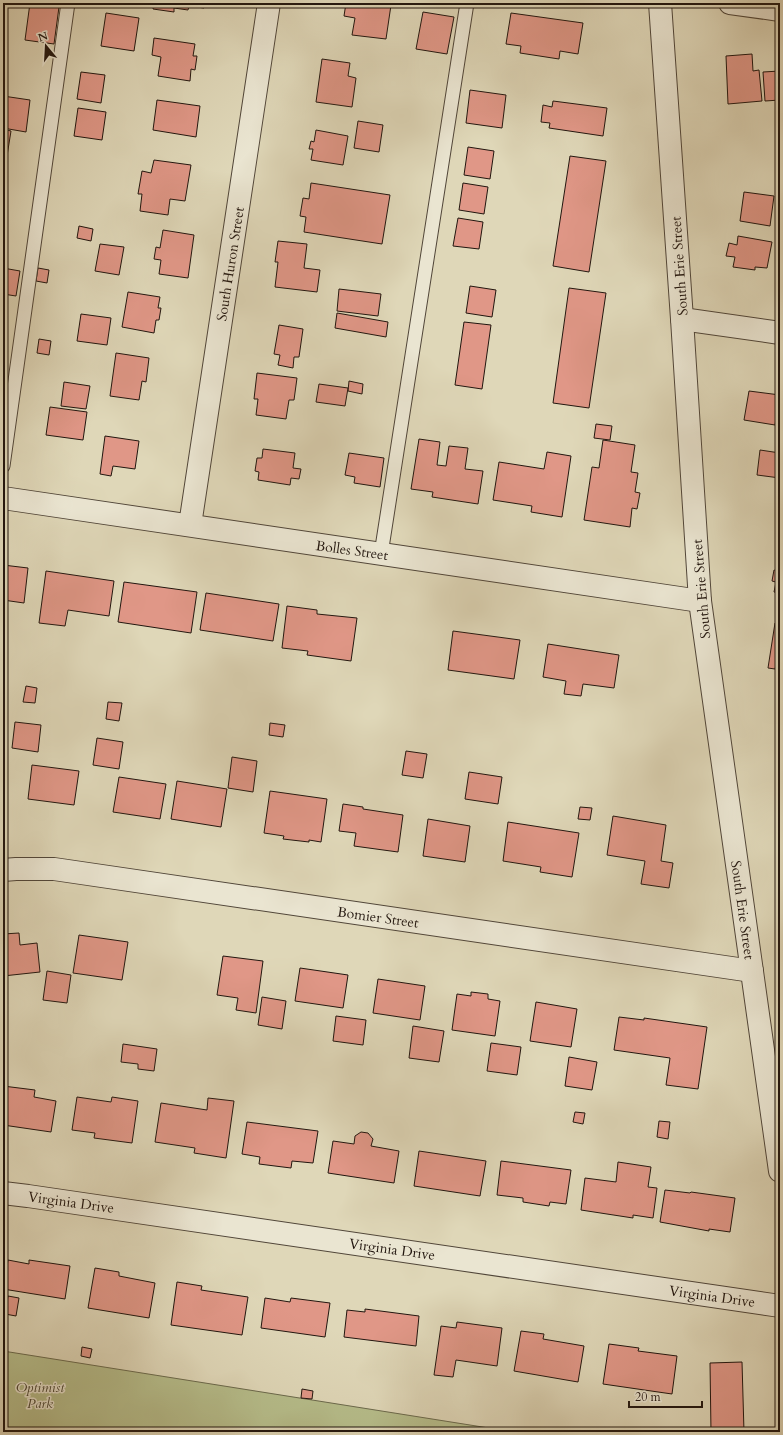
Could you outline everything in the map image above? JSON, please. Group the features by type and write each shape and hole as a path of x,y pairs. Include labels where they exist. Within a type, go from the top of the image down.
{"street":[{"name":"South Huron Street","path":"190,525 269,3"},
{"name":"South Erie Street","path":"660,3 700,601 778,1144 780,1171"},
{"path":"730,3 780,10"},
{"path":"682,319 780,333"},
{"name":"Bolles Street","path":"3,498 700,601"},
{"name":"Bomier Street","path":"3,870 54,869 752,971"},
{"name":"Virginia Drive","path":"3,1193 780,1306"}],"lane":[{"path":"3,466 68,3"},
{"path":"381,554 467,3"}],"green space":[{"name":"Optimist Park","path":"3,1351 514,1432 3,1432"}],"building":[{"path":"30,3 59,7 54,44 25,40"},
{"path":"154,3 204,3 204,8 189,6 188,10 174,8 174,12 153,9"},
{"path":"346,3 380,3 391,5 386,39 352,35 355,18 344,16"},
{"path":"423,12 454,17 447,54 416,49"},
{"path":"106,13 139,18 134,51 101,46"},
{"path":"511,13 583,23 578,54 560,51 559,59 520,53 521,46 506,44"},
{"path":"154,38 195,44 193,56 197,56 195,70 191,69 190,81 158,76 161,57 152,55"},
{"path":"752,54 753,71 759,70 762,101 728,104 726,56"},
{"path":"322,59 350,63 348,76 356,78 352,107 316,102"},
{"path":"780,71 780,100 765,101 763,72"},
{"path":"81,72 105,75 101,103 77,99"},
{"path":"470,90 506,95 502,128 466,123"},
{"path":"3,96 30,100 26,132 3,128"},
{"path":"157,100 200,106 196,137 153,130"},
{"path":"553,101 607,108 603,136 549,128 550,123 541,122 543,105 552,107"},
{"path":"78,108 106,112 102,140 74,136"},
{"path":"358,121 383,125 379,152 354,148"},
{"path":"3,129 11,131 7,156 3,155"},
{"path":"316,130 348,136 343,165 311,160 313,149 309,149 311,141 314,142"},
{"path":"468,147 494,151 490,179 464,175"},
{"path":"570,156 606,161 589,272 553,266"},
{"path":"154,160 191,165 185,201 170,199 168,215 140,211 142,194 138,194 142,171 151,173"},
{"path":"311,183 390,195 382,244 304,232 306,217 300,216 303,198 309,199"},
{"path":"463,183 488,187 484,214 459,210"},
{"path":"744,192 774,196 770,226 740,221"},
{"path":"458,218 483,222 479,249 453,246"},
{"path":"79,226 93,229 91,241 77,238"},
{"path":"163,230 194,235 188,278 159,274 161,260 154,259 156,247 160,248"},
{"path":"738,236 772,242 767,268 755,267 755,270 733,267 735,257 726,256 729,243 737,245"},
{"path":"278,241 307,244 304,268 320,270 317,292 275,287 278,262 275,262"},
{"path":"100,244 124,247 119,275 95,271"},
{"path":"3,268 20,271 16,296 3,294"},
{"path":"38,268 49,270 47,283 36,281"},
{"path":"470,286 496,290 492,317 466,313"},
{"path":"569,288 606,293 589,408 553,403"},
{"path":"339,289 381,294 378,316 337,311"},
{"path":"128,292 160,297 158,308 161,308 159,320 156,320 154,333 122,327"},
{"path":"337,313 388,322 386,337 335,328"},
{"path":"81,314 111,318 107,345 77,341"},
{"path":"464,322 491,325 482,389 455,385"},
{"path":"279,325 303,329 299,357 294,357 293,368 278,365 280,355 274,354"},
{"path":"39,339 51,341 49,355 37,353"},
{"path":"116,353 149,358 146,382 142,381 139,400 110,396"},
{"path":"257,373 297,378 294,400 289,400 286,419 256,415 258,399 254,399"},
{"path":"349,381 363,384 362,394 348,391"},
{"path":"64,382 90,386 86,409 61,406"},
{"path":"319,384 348,388 345,406 316,402"},
{"path":"749,391 780,395 775,425 744,420"},
{"path":"50,407 87,412 83,440 46,435"},
{"path":"596,424 612,426 610,440 594,438"},
{"path":"105,436 139,441 135,469 113,466 111,476 100,474"},
{"path":"419,439 440,442 437,465 446,466 449,446 468,448 465,469 483,471 478,504 432,497 433,492 411,489"},
{"path":"603,440 635,445 631,472 638,473 635,492 640,493 637,509 632,508 630,527 584,520 592,467 599,468"},
{"path":"263,449 295,453 293,468 301,469 299,479 291,478 290,485 258,480 259,472 255,471 257,458 262,458"},
{"path":"760,450 780,453 780,478 757,475"},
{"path":"547,452 571,456 562,517 531,512 532,506 493,500 499,462 544,469"},
{"path":"349,453 384,458 380,487 354,483 355,477 345,475"},
{"path":"780,556 780,593 774,592 776,582 772,581 774,570 778,571"},
{"path":"3,565 28,568 24,603 3,600"},
{"path":"46,571 114,581 109,616 68,610 65,626 39,623"},
{"path":"124,582 197,592 191,633 118,622"},
{"path":"206,593 279,604 273,641 200,630"},
{"path":"287,606 317,610 317,614 357,618 351,661 307,655 308,651 282,648"},
{"path":"775,623 780,624 780,665 776,665 775,669 768,668"},
{"path":"453,631 520,640 514,679 448,670"},
{"path":"548,644 619,655 614,688 583,684 581,696 564,694 566,681 543,677"},
{"path":"26,686 37,688 35,703 23,702"},
{"path":"108,702 122,703 119,721 106,719"},
{"path":"15,722 41,725 38,752 12,748"},
{"path":"270,723 285,725 283,737 269,735"},
{"path":"97,738 123,742 119,769 93,765"},
{"path":"406,751 427,754 423,778 402,775"},
{"path":"232,757 257,761 253,792 228,788"},
{"path":"32,765 79,771 74,805 28,799"},
{"path":"469,772 502,777 498,804 465,799"},
{"path":"119,777 166,784 160,819 113,812"},
{"path":"177,781 227,789 221,827 171,819"},
{"path":"270,791 327,799 321,842 283,839 284,836 264,833"},
{"path":"343,804 363,807 363,809 403,815 398,852 354,846 356,833 339,831"},
{"path":"580,807 592,808 590,820 578,819"},
{"path":"613,816 666,825 661,861 673,863 669,888 641,884 645,861 607,855"},
{"path":"428,819 470,826 465,862 423,856"},
{"path":"508,822 579,833 572,877 540,872 541,867 503,861"},
{"path":"19,933 20,945 37,943 40,972 3,976 3,934"},
{"path":"79,935 128,942 122,980 73,973"},
{"path":"223,956 263,961 256,1013 236,1010 238,998 217,995"},
{"path":"300,968 348,975 343,1008 295,1001"},
{"path":"47,971 71,975 67,1003 43,1000"},
{"path":"378,979 425,986 420,1020 373,1013"},
{"path":"471,992 488,994 488,999 500,1001 495,1036 452,1030 457,994 471,996"},
{"path":"262,997 286,1001 282,1029 258,1025"},
{"path":"536,1002 577,1009 571,1047 530,1041"},
{"path":"336,1016 366,1020 363,1045 333,1041"},
{"path":"619,1017 644,1020 644,1018 707,1027 698,1089 666,1085 670,1058 614,1050"},
{"path":"413,1026 444,1031 439,1062 409,1058"},
{"path":"491,1043 521,1047 517,1075 487,1071"},
{"path":"123,1044 157,1049 154,1071 138,1069 138,1064 121,1062"},
{"path":"569,1057 597,1062 592,1090 565,1086"},
{"path":"3,1086 35,1090 34,1097 56,1101 51,1132 3,1125"},
{"path":"77,1097 111,1102 112,1097 138,1101 132,1143 94,1138 95,1133 72,1130"},
{"path":"208,1098 234,1101 226,1158 194,1153 195,1148 155,1142 161,1103 207,1110"},
{"path":"575,1112 585,1113 583,1124 573,1122"},
{"path":"659,1121 670,1122 668,1139 657,1137"},
{"path":"247,1122 318,1131 313,1163 292,1161 291,1168 259,1164 260,1157 242,1154"},
{"path":"361,1132 368,1133 373,1139 371,1146 399,1151 394,1183 328,1173 333,1141 354,1144 355,1136"},
{"path":"419,1151 486,1161 480,1196 414,1186"},
{"path":"501,1161 571,1170 566,1204 550,1202 549,1206 523,1202 523,1198 497,1195"},
{"path":"618,1162 651,1167 648,1187 657,1188 653,1218 633,1215 633,1218 581,1210 585,1178 616,1182"},
{"path":"665,1190 735,1198 730,1232 709,1229 709,1231 660,1222"},
{"path":"8,1260 29,1264 29,1260 70,1266 65,1299 3,1289"},
{"path":"95,1268 119,1272 119,1276 155,1283 149,1318 88,1308"},
{"path":"177,1282 202,1286 201,1290 248,1297 242,1335 171,1325"},
{"path":"8,1296 19,1298 16,1316 5,1314"},
{"path":"265,1298 290,1302 291,1298 330,1303 325,1337 261,1328"},
{"path":"365,1309 419,1316 416,1346 344,1337 347,1310 365,1312"},
{"path":"457,1322 502,1328 497,1366 456,1360 453,1377 434,1375 441,1326 456,1328"},
{"path":"521,1331 544,1334 543,1339 584,1346 578,1382 514,1371"},
{"path":"609,1344 639,1348 638,1351 677,1356 672,1394 603,1384"},
{"path":"82,1347 92,1349 90,1358 81,1356"},
{"path":"742,1362 744,1432 711,1432 710,1363"},
{"path":"302,1389 313,1391 312,1399 301,1398"}]}
